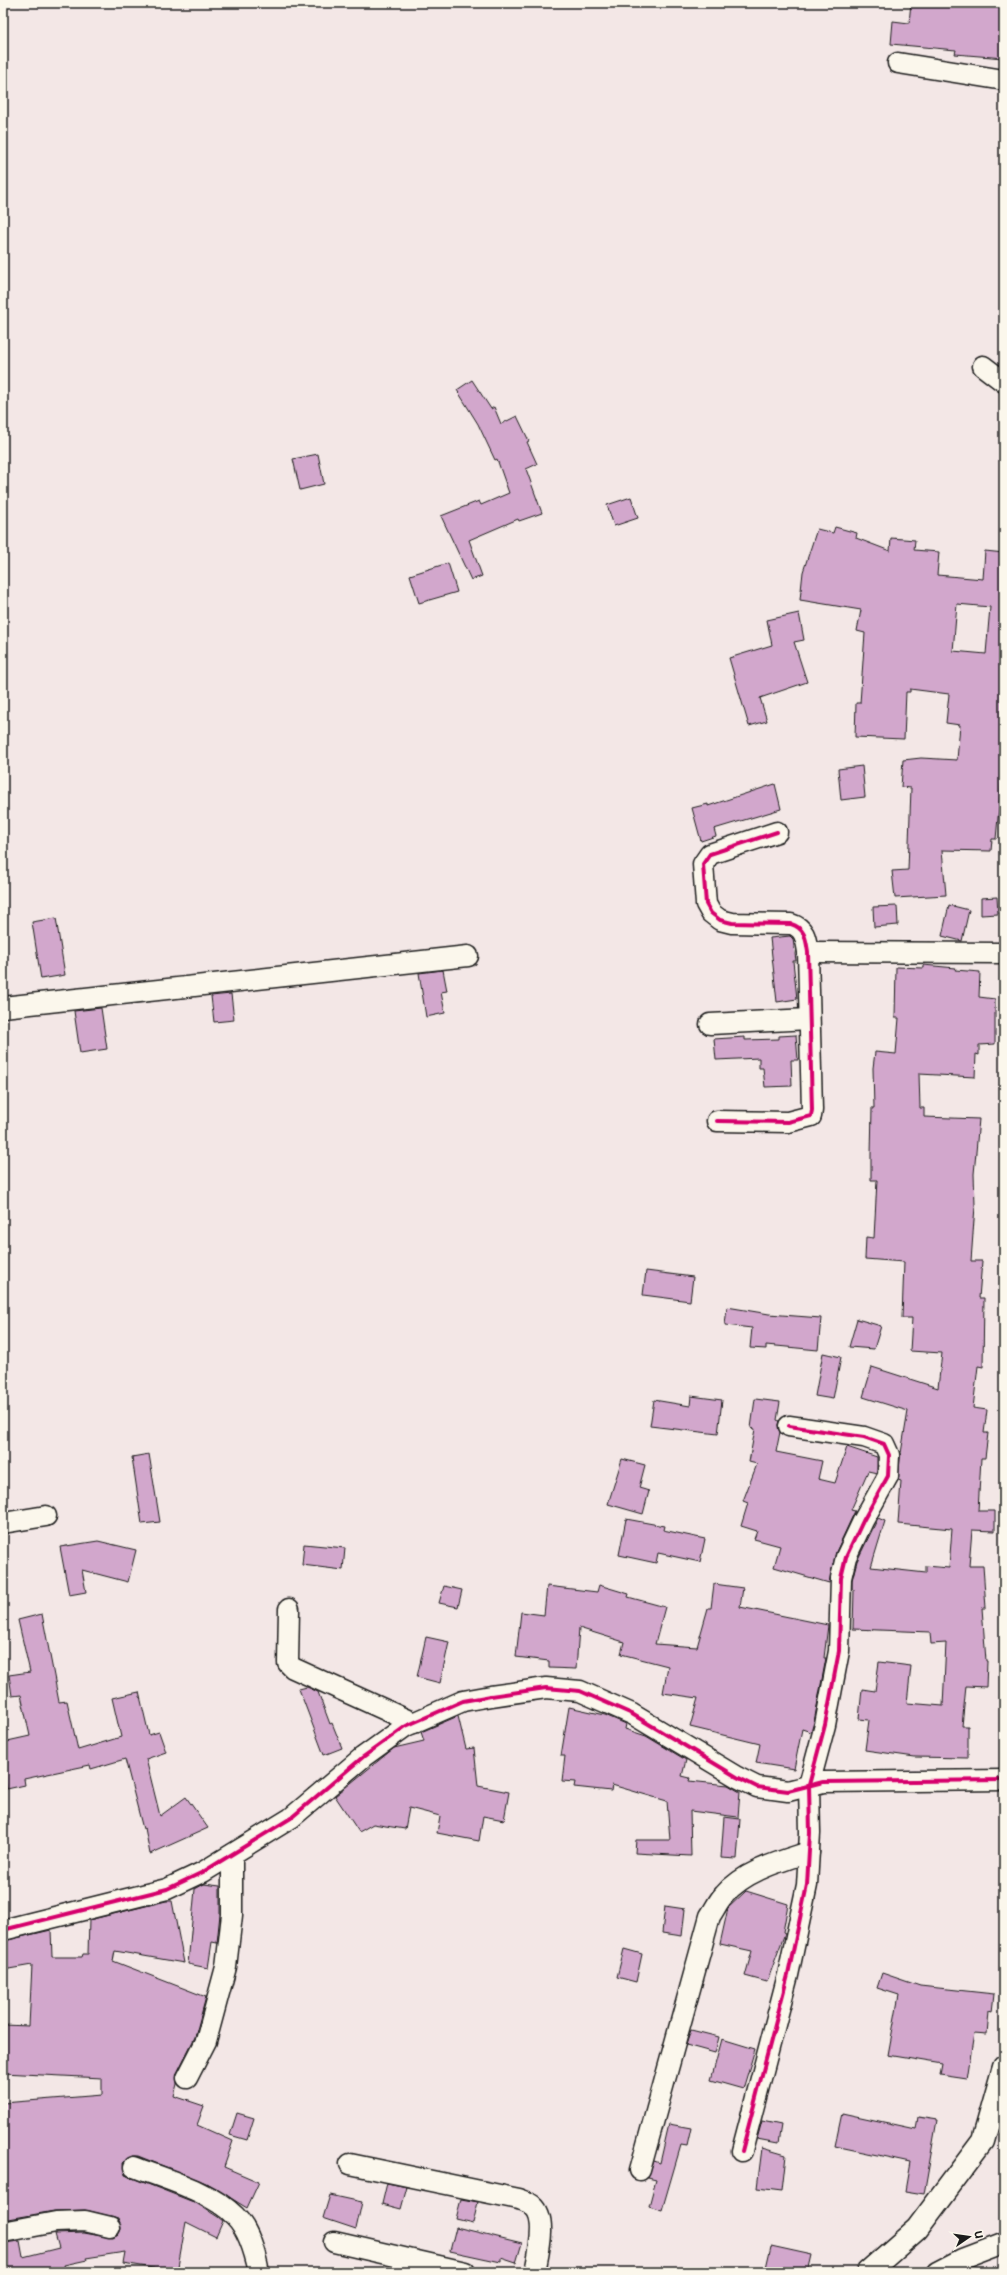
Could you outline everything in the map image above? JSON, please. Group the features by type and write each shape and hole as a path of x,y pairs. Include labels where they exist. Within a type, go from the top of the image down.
{"street":[{"path":"898,63 1004,80"},
{"path":"983,366 1004,382"},
{"path":"717,1121 788,1122 811,1116 808,952 804,933 797,926 732,924 720,920 711,913 706,904 703,864 710,854 776,832"},
{"path":"808,952 1004,953"},
{"path":"3,1007 468,956"},
{"path":"710,1024 809,1019"},
{"path":"742,2151 788,1975 807,1885 809,1852 809,1786 825,1725 839,1651 841,1578 846,1557 863,1521 888,1476 889,1455 884,1444 864,1437 788,1426"},
{"path":"3,1523 46,1516"},
{"path":"289,1609 288,1663 293,1668 414,1722"},
{"path":"3,1930 167,1889 203,1872 291,1818 363,1757 414,1722 463,1701 491,1696 546,1688 580,1691 632,1714 737,1777 757,1787 788,1791 823,1782 1004,1780"},
{"path":"640,2170 710,1916 723,1896 734,1886 780,1861 809,1852"},
{"path":"187,2078 206,2041 226,1967 232,1914 232,1855"},
{"path":"868,2272 917,2229 983,2141 1004,2067"},
{"path":"350,2164 519,2199 530,2203 535,2206 539,2214 541,2231 535,2272"},
{"path":"134,2167 202,2194 235,2216 249,2239 256,2255 259,2272"},
{"path":"3,2232 56,2222 86,2221 110,2227"},
{"path":"334,2242 465,2272"},
{"path":"937,2272 962,2259 1004,2243"}],"building":[{"path":"911,3 1004,5 1004,58 955,54 956,50 891,44 893,21 909,23"},
{"path":"472,380 491,409 494,407 501,424 517,416 529,441 527,442 537,464 526,469 542,513 519,521 518,519 469,540 482,576 471,580 441,516 479,501 481,505 509,493 497,459 495,460 478,424 457,390"},
{"path":"318,454 324,484 300,490 293,459"},
{"path":"631,497 638,518 614,526 607,505"},
{"path":"835,527 857,533 856,538 890,551 891,538 915,540 914,550 939,552 937,575 983,579 985,551 1004,553 1004,719 1001,753 1004,754 996,839 992,839 991,851 942,850 946,895 895,898 892,871 908,870 911,788 901,787 903,760 921,758 957,760 960,725 946,723 949,694 910,689 910,692 906,692 904,739 855,737 856,703 860,703 865,633 857,631 861,610 800,600 803,572 817,529 833,533","holes":["957,604 990,607 986,654 953,651"]},
{"path":"448,563 457,592 419,603 410,575"},
{"path":"799,613 804,640 794,642 807,682 760,698 767,721 749,726 729,658 772,645 767,620"},
{"path":"862,766 865,797 841,800 838,769"},
{"path":"775,784 781,809 714,829 716,836 701,841 692,808 708,804 708,806"},
{"path":"997,897 998,914 981,915 981,898"},
{"path":"949,905 969,910 962,941 942,936"},
{"path":"897,906 898,925 874,927 873,907"},
{"path":"56,918 65,975 41,979 32,922"},
{"path":"790,936 793,939 796,961 793,961 797,999 777,1002 770,938"},
{"path":"923,965 980,972 979,997 995,999 995,1044 979,1045 979,1055 976,1054 975,1077 919,1074 920,1108 924,1108 924,1117 979,1119 974,1174 975,1206 971,1261 982,1261 979,1298 984,1298 983,1367 978,1366 973,1408 987,1410 984,1433 988,1433 985,1458 981,1458 978,1511 995,1511 995,1531 972,1530 969,1566 983,1566 986,1608 982,1608 987,1661 986,1687 966,1686 962,1726 968,1726 968,1758 915,1757 865,1750 869,1720 859,1719 862,1689 875,1691 879,1662 911,1666 907,1703 943,1706 946,1643 931,1644 930,1632 853,1629 854,1590 852,1589 852,1580 857,1561 878,1518 885,1521 871,1567 926,1573 926,1566 949,1568 952,1529 898,1524 901,1481 898,1480 908,1411 863,1397 872,1367 938,1388 942,1353 910,1351 912,1318 902,1318 904,1262 865,1259 866,1237 874,1238 877,1180 871,1180 872,1108 874,1108 873,1068 875,1052 896,1054 899,1018 895,1018 896,967 923,968"},
{"path":"443,970 447,991 441,992 445,1013 426,1017 419,973"},
{"path":"231,994 234,1020 214,1022 211,996"},
{"path":"101,1008 107,1049 80,1053 74,1011"},
{"path":"796,1035 798,1060 791,1060 792,1086 765,1087 763,1068 759,1068 759,1058 716,1060 714,1039 745,1037 745,1040 779,1039 779,1036"},
{"path":"646,1271 693,1277 690,1301 643,1295"},
{"path":"727,1307 769,1314 821,1318 818,1350 766,1345 766,1349 750,1348 752,1328 725,1325"},
{"path":"857,1319 881,1326 874,1349 849,1347"},
{"path":"823,1353 841,1357 833,1399 815,1396"},
{"path":"691,1396 722,1400 718,1434 650,1426 654,1400 690,1406"},
{"path":"755,1399 780,1402 777,1420 779,1421 778,1425 780,1432 776,1452 822,1461 818,1479 835,1483 847,1447 877,1457 877,1473 868,1471 851,1510 855,1511 836,1552 829,1583 774,1567 780,1546 754,1539 757,1531 741,1526 748,1503 743,1501 757,1464 749,1462 755,1429 751,1428"},
{"path":"149,1454 160,1522 142,1524 132,1457"},
{"path":"622,1459 645,1465 639,1488 649,1491 643,1514 608,1504"},
{"path":"626,1519 664,1526 663,1530 705,1539 700,1562 658,1553 656,1563 619,1555"},
{"path":"98,1541 136,1550 128,1582 82,1570 86,1592 69,1595 60,1547"},
{"path":"304,1544 345,1548 343,1570 302,1565"},
{"path":"714,1584 743,1588 740,1607 828,1625 824,1658 826,1658 814,1722 811,1732 802,1729 794,1769 756,1763 760,1744 690,1727 698,1698 663,1693 668,1666 621,1654 624,1642 579,1628 576,1669 549,1668 549,1661 516,1657 521,1612 544,1615 547,1586 597,1592 599,1585 629,1594 628,1597 665,1607 655,1644 697,1647 708,1608 711,1608"},
{"path":"444,1586 462,1590 458,1607 439,1603"},
{"path":"42,1614 59,1702 67,1701 78,1750 121,1737 112,1698 139,1692 149,1735 159,1732 166,1752 146,1759 160,1816 186,1797 208,1828 150,1854 145,1828 143,1829 125,1759 91,1769 90,1765 24,1779 25,1785 7,1789 3,1772 3,1742 30,1736 21,1695 12,1696 9,1675 30,1672 18,1620"},
{"path":"426,1637 449,1642 440,1683 417,1677"},
{"path":"307,1687 318,1692 330,1724 332,1723 342,1748 324,1755 299,1689"},
{"path":"569,1707 605,1715 626,1724 625,1729 646,1736 686,1760 682,1776 690,1778 689,1781 728,1785 740,1792 738,1817 690,1811 691,1856 635,1853 636,1840 670,1840 667,1801 612,1785 611,1791 574,1787 575,1782 562,1781 565,1756 561,1756"},
{"path":"458,1716 466,1749 474,1748 478,1786 509,1792 504,1820 483,1816 479,1841 437,1833 440,1816 409,1808 405,1829 373,1824 359,1832 335,1796 394,1748 424,1741 421,1732"},
{"path":"724,1817 740,1819 737,1859 721,1858"},
{"path":"204,1884 220,1886 220,1914 217,1943 212,1942 208,1968 188,1964 195,1889"},
{"path":"746,1891 788,1904 783,1932 785,1933 767,1982 745,1976 752,1951 720,1944 728,1908"},
{"path":"166,1901 172,1901 184,1963 115,1951 113,1961 206,1997 195,2037 177,2073 177,2084 174,2096 204,2106 197,2125 233,2141 224,2167 259,2182 247,2208 206,2183 138,2156 132,2156 123,2163 125,2175 196,2203 218,2217 223,2221 216,2237 186,2222 177,2272 123,2263 125,2252 86,2258 87,2260 64,2265 66,2272 3,2272 3,2243 20,2241 23,2257 59,2248 55,2234 84,2233 113,2238 118,2235 121,2229 118,2218 85,2210 54,2211 3,2220 3,2103 102,2095 102,2078 3,2073 3,2025 29,2026 32,1965 3,1970 3,1941 51,1930 52,1957 82,1957 83,1954 88,1954 89,1920"},
{"path":"665,1906 685,1909 682,1936 662,1933"},
{"path":"624,1949 642,1954 636,1982 617,1977"},
{"path":"882,1973 920,1986 994,1994 992,2012 989,2011 987,2034 974,2033 967,2079 940,2075 942,2064 888,2055 899,1995 877,1988"},
{"path":"691,2030 719,2037 715,2053 686,2045"},
{"path":"722,2039 755,2049 743,2089 711,2080"},
{"path":"237,2113 254,2118 247,2140 230,2135"},
{"path":"842,2113 916,2129 918,2117 937,2120 924,2194 905,2191 910,2162 835,2146"},
{"path":"762,2121 781,2125 778,2143 757,2139"},
{"path":"669,2124 691,2128 687,2146 681,2145 662,2210 649,2206 656,2180 648,2178 654,2161 660,2163"},
{"path":"762,2148 786,2155 782,2191 757,2188"},
{"path":"387,2183 407,2187 401,2209 382,2204"},
{"path":"330,2195 362,2202 356,2229 323,2218"},
{"path":"461,2199 478,2202 473,2223 456,2219"},
{"path":"456,2227 522,2243 516,2263 501,2258 501,2262 450,2251"},
{"path":"771,2246 812,2255 808,2272 765,2272"}],"cycle path":[{"path":"717,1121 788,1122 811,1116 808,952 804,935 799,928 791,924 732,923 720,920 711,913 706,904 703,864 710,854 777,832"},
{"path":"742,2151 788,1975 807,1885 810,1833 809,1785 825,1725 839,1651 841,1578 846,1557 863,1521 888,1476 889,1455 884,1444 864,1437 789,1426"},
{"path":"3,1930 167,1889 203,1872 291,1818 363,1757 406,1726 463,1701 491,1696 546,1688 580,1691 632,1714 737,1777 757,1787 788,1791 823,1782 1004,1780"}]}
